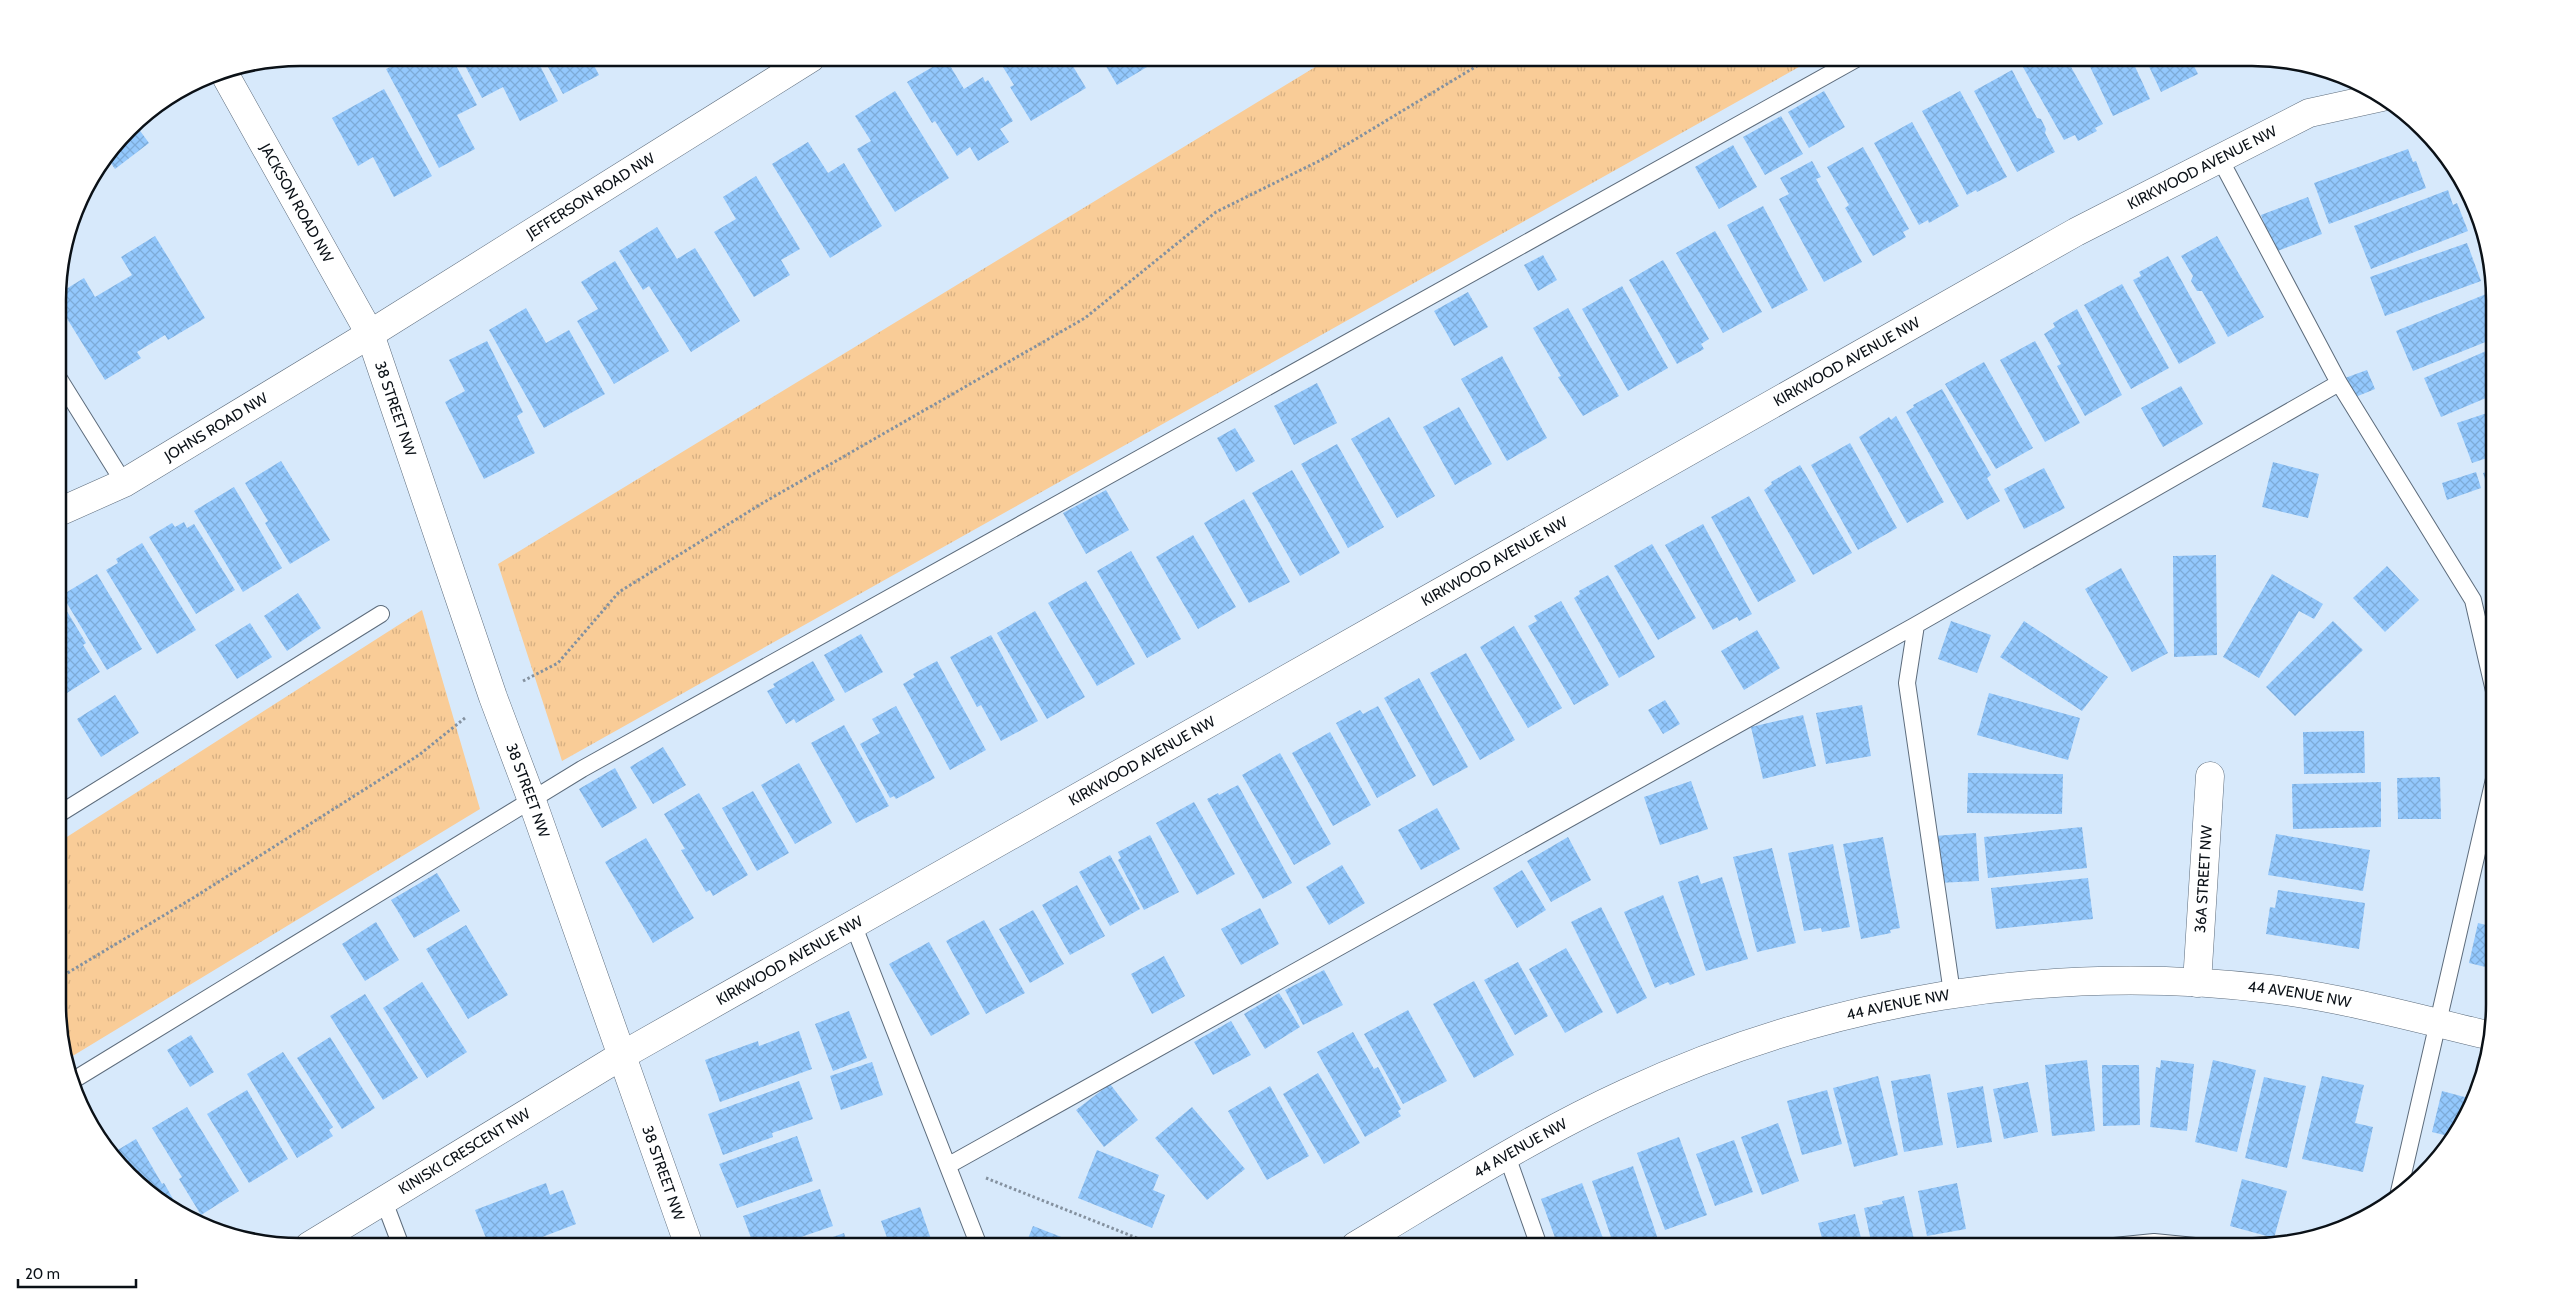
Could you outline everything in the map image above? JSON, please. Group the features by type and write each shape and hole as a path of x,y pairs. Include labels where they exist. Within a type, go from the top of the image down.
{"street":[{"name":"JEFFERSON ROAD NW","path":"370,334 798,66"},
{"name":"JACKSON ROAD NW","path":"227,78 370,334"},
{"name":"KIRKWOOD AVENUE NW","path":"621,1056 2067,237 2309,113 2371,99"},
{"name":"JOHNS ROAD NW","path":"66,508 124,483 370,334"},
{"name":"38 STREET NW","path":"370,334 493,697 532,798 686,1238"},
{"name":"36A STREET NW","path":"2197,983 2210,776"},
{"name":"44 AVENUE NW","path":"1369,1238 1507,1156 1624,1094 1668,1074 1750,1044 1844,1016 1952,993 2092,980 2197,983 2271,989 2345,1001 2484,1033"},
{"name":"KINISKI CRESCENT NW","path":"322,1238 621,1056"}],"lane":[{"path":"78,1077 532,798 1844,66"},
{"path":"2220,159 2339,384 2473,600 2486,656"},
{"path":"949,1165 1916,625 2339,384"},
{"path":"66,389 124,483"},
{"path":"66,810 381,614"},
{"path":"1916,625 1907,683 1952,993"},
{"path":"2401,1184 2486,813"},
{"path":"853,924 977,1238"},
{"path":"1507,1156 1536,1238"},
{"path":"384,1201 398,1238"}],"path":[{"path":"66,974 193,898 419,755 493,697 558,663 619,592 761,504 1085,318 1216,212 1321,160 1477,66"},
{"path":"949,1165 1136,1238"}],"green space":[{"path":"1317,66 1801,66 562,761 498,564"},
{"path":"422,610 480,809 72,1056 68,1034 66,1003 66,838"}],"building":[{"path":"392,66 456,66 477,105 457,115 475,149 439,168 386,69"},
{"path":"465,66 540,66 558,101 520,121 503,87 482,98"},
{"path":"547,66 594,66 599,75 563,94"},
{"path":"934,66 950,66 964,89 983,77 985,82 988,80 1013,121 1000,129 1009,142 978,161 970,147 957,156 935,121 932,123 907,82"},
{"path":"1002,66 1073,66 1086,88 1031,121 1010,87 1014,85"},
{"path":"1106,66 1149,66 1117,85"},
{"path":"2022,66 2070,66 2103,124 2095,128 2097,131 2078,141 2075,135 2064,140"},
{"path":"2090,66 2135,66 2150,99 2113,116"},
{"path":"2149,66 2194,66 2198,74 2161,92"},
{"path":"2012,70 2037,118 2041,119 2046,129 2045,133 2055,152 2017,172 1974,91"},
{"path":"384,89 432,176 394,197 373,157 358,166 332,118"},
{"path":"895,91 949,178 895,212 857,149 871,141 855,116"},
{"path":"1824,91 1845,127 1809,148 1788,112"},
{"path":"1960,91 2007,177 1967,195 1922,111"},
{"path":"1781,116 1803,154 1765,175 1743,137"},
{"path":"1912,122 1959,206 1929,223 1928,220 1919,225 1874,143"},
{"path":"140,130 149,143 115,169 111,163 124,146"},
{"path":"808,142 828,173 844,163 882,226 830,258 772,164"},
{"path":"1733,145 1757,187 1719,209 1695,167"},
{"path":"1863,147 1909,229 1903,232 1906,237 1873,256 1845,208 1849,205 1827,167"},
{"path":"2408,149 2413,162 2416,161 2426,188 2329,224 2314,183"},
{"path":"1812,161 1821,177 1816,179 1862,262 1824,282 1779,199 1789,194 1780,178"},
{"path":"756,176 800,249 781,260 790,275 754,297 714,232 736,219 723,197"},
{"path":"2448,190 2453,205 2457,203 2468,231 2371,269 2354,226"},
{"path":"2308,197 2322,234 2275,252 2261,215"},
{"path":"1763,206 1808,290 1772,309 1727,225"},
{"path":"657,227 677,259 695,248 740,321 691,352 649,286 643,290 619,251"},
{"path":"1715,231 1762,312 1723,333 1676,253"},
{"path":"155,236 205,318 168,340 165,335 137,352 141,358 105,380 66,317 67,289 84,278 95,297 132,275 121,257"},
{"path":"2217,236 2264,317 2228,337 2202,291 2197,291 2191,281 2193,276 2181,256"},
{"path":"2467,243 2481,281 2385,316 2370,277"},
{"path":"1543,255 1557,280 1538,291 1524,265"},
{"path":"2168,256 2216,343 2179,364 2133,280 2141,276 2139,272"},
{"path":"1663,260 1709,339 1701,344 1704,349 1677,364 1629,280"},
{"path":"615,261 669,351 614,384 577,321 598,309 581,282"},
{"path":"2122,284 2169,368 2131,389 2084,305"},
{"path":"1622,286 1668,368 1628,391 1582,309"},
{"path":"1468,292 1488,327 1454,346 1434,311"},
{"path":"2486,294 2486,342 2413,371 2396,331"},
{"path":"526,308 546,343 569,330 605,394 544,428 489,330"},
{"path":"1568,308 1619,396 1583,416 1558,377 1561,376 1533,328"},
{"path":"2077,309 2122,395 2085,416 2057,366 2061,364 2044,334 2055,327 2053,323"},
{"path":"487,341 523,412 517,416 535,453 484,479 445,402 465,391 449,360"},
{"path":"2035,341 2080,423 2045,442 2000,360"},
{"path":"2486,351 2486,398 2441,417 2424,378"},
{"path":"1502,356 1547,438 1507,461 1461,379"},
{"path":"1984,362 2033,448 1996,469 1945,384"},
{"path":"2367,370 2375,389 2353,398 2345,378"},
{"path":"1317,383 1337,423 1294,445 1274,406"},
{"path":"2181,386 2203,424 2163,447 2141,408"},
{"path":"1942,389 1991,475 1987,478 2000,501 1967,520 1906,412 1914,407 1913,405"},
{"path":"1459,407 1492,464 1455,485 1423,427"},
{"path":"2486,413 2486,458 2472,463 2457,423"},
{"path":"1896,416 1944,502 1907,523 1859,437 1889,417 1891,420"},
{"path":"1389,417 1435,496 1397,518 1351,439"},
{"path":"1235,428 1255,461 1236,472 1217,438"},
{"path":"1850,443 1897,528 1858,550 1811,465"},
{"path":"1337,444 1384,527 1348,548 1301,464"},
{"path":"281,461 330,540 290,564 265,523 268,521 245,483"},
{"path":"2273,462 2319,474 2308,518 2262,507"},
{"path":"1800,465 1852,553 1813,575 1764,490 1772,484 1771,482"},
{"path":"2044,468 2065,508 2024,529 2004,489"},
{"path":"1292,470 1340,553 1300,576 1252,493"},
{"path":"2476,472 2481,488 2447,500 2442,483"},
{"path":"234,487 282,568 243,592 194,511"},
{"path":"1106,490 1129,530 1086,554 1063,513"},
{"path":"1749,496 1796,581 1758,602 1711,517"},
{"path":"1244,499 1290,582 1249,603 1204,523"},
{"path":"184,522 187,528 194,524 235,590 196,614 149,537 172,523 175,527"},
{"path":"1703,524 1752,614 1739,621 1737,617 1713,630 1665,545"},
{"path":"1193,535 1236,607 1198,629 1156,557"},
{"path":"142,543 196,630 157,654 106,570 118,563 116,559"},
{"path":"1652,544 1696,618 1658,640 1614,566"},
{"path":"1131,551 1181,639 1147,658 1097,571"},
{"path":"2216,555 2217,655 2174,657 2173,556"},
{"path":"2387,566 2419,600 2385,632 2353,598"},
{"path":"2121,568 2168,653 2132,672 2085,589"},
{"path":"97,574 142,649 107,670 66,602 66,593"},
{"path":"2272,574 2323,604 2314,619 2299,611 2259,678 2223,657"},
{"path":"1608,575 1655,657 1619,678 1574,598 1580,594 1579,591"},
{"path":"1086,581 1135,664 1097,686 1048,603"},
{"path":"298,593 321,628 287,651 264,616"},
{"path":"1561,601 1609,685 1574,705 1528,626 1537,621 1534,616"},
{"path":"66,610 86,643 83,645 100,672 67,693"},
{"path":"1035,611 1085,697 1047,719 997,633"},
{"path":"1951,621 1991,635 1977,673 1938,659"},
{"path":"2024,621 2108,677 2082,711 2000,657"},
{"path":"2333,621 2363,650 2295,716 2266,687"},
{"path":"250,623 272,657 237,679 215,645"},
{"path":"1514,626 1562,708 1528,728 1480,647"},
{"path":"1757,630 1780,668 1744,690 1721,651"},
{"path":"861,634 883,672 845,693 824,655"},
{"path":"991,635 1038,721 1001,741 981,705 977,707 950,657"},
{"path":"1466,653 1515,740 1480,760 1430,673"},
{"path":"813,661 835,700 796,723 794,719 786,724 767,691 775,687 773,684"},
{"path":"937,661 986,750 950,770 903,684 915,677 913,674"},
{"path":"1419,678 1468,767 1433,786 1384,698"},
{"path":"1989,693 2080,718 2068,760 1977,735"},
{"path":"115,695 139,733 101,757 77,719"},
{"path":"1665,700 1680,724 1663,734 1648,710"},
{"path":"1862,705 1871,756 1826,764 1816,713"},
{"path":"896,706 935,778 896,799 894,796 890,798 860,744 880,733 872,719"},
{"path":"1378,706 1416,776 1377,798 1336,723 1360,710 1363,714"},
{"path":"1803,715 1816,766 1763,779 1751,727"},
{"path":"844,725 889,806 856,823 811,743"},
{"path":"2364,731 2365,773 2304,774 2303,732"},
{"path":"1330,732 1371,805 1333,826 1292,753"},
{"path":"663,747 686,785 653,804 630,767"},
{"path":"1280,753 1331,844 1294,865 1242,775"},
{"path":"799,763 832,823 795,844 761,785"},
{"path":"615,768 637,808 602,828 579,789"},
{"path":"1968,773 2063,774 2062,814 1967,813"},
{"path":"2440,777 2441,819 2398,819 2397,778"},
{"path":"1691,781 1708,829 1660,845 1644,797"},
{"path":"2381,782 2381,827 2293,829 2292,784"},
{"path":"1238,785 1292,883 1263,899 1207,799"},
{"path":"753,791 789,853 757,871 722,808"},
{"path":"699,793 748,875 713,896 710,890 706,892 681,850 685,849 664,814"},
{"path":"1194,802 1235,874 1197,895 1156,823"},
{"path":"1437,808 1460,849 1421,870 1398,830"},
{"path":"2082,827 2087,868 1988,878 1984,837"},
{"path":"1976,833 1979,881 1937,883 1934,836"},
{"path":"2276,834 2370,850 2363,891 2268,875"},
{"path":"1150,835 1179,892 1144,910 1118,860 1121,858 1118,852"},
{"path":"1568,837 1591,880 1551,902 1527,861"},
{"path":"1883,837 1900,928 1890,930 1891,933 1861,939 1843,844"},
{"path":"646,838 694,918 653,943 605,862"},
{"path":"1833,844 1850,927 1822,932 1821,928 1804,931 1788,853"},
{"path":"1772,848 1796,943 1757,952 1733,857"},
{"path":"1110,855 1140,909 1110,926 1079,872"},
{"path":"1342,865 1365,903 1329,925 1306,887"},
{"path":"1522,870 1546,910 1517,928 1493,888"},
{"path":"437,873 460,911 414,938 391,900"},
{"path":"1698,875 1701,884 1722,877 1748,959 1706,971 1678,882"},
{"path":"2088,878 2093,919 1996,929 1991,888"},
{"path":"1077,885 1105,936 1070,955 1042,905"},
{"path":"2278,890 2365,903 2359,949 2266,934 2270,907 2275,908"},
{"path":"1663,895 1695,975 1670,985 1668,982 1655,988 1624,912"},
{"path":"1601,907 1647,998 1617,1014 1571,922"},
{"path":"1260,908 1279,944 1241,965 1221,929"},
{"path":"1033,910 1064,964 1030,983 999,929"},
{"path":"984,920 1025,993 986,1014 946,941"},
{"path":"376,922 399,960 365,981 342,944"},
{"path":"2478,923 2486,925 2486,967 2469,963"},
{"path":"466,925 508,995 468,1019 426,949"},
{"path":"929,942 970,1014 931,1036 889,964"},
{"path":"1566,948 1603,1012 1565,1033 1529,969"},
{"path":"1164,956 1185,996 1152,1014 1131,974"},
{"path":"1518,962 1548,1016 1515,1035 1484,980"},
{"path":"1324,970 1343,1005 1303,1025 1285,990"},
{"path":"1474,981 1514,1055 1474,1078 1433,1004"},
{"path":"422,982 467,1052 427,1078 383,1008"},
{"path":"1279,993 1300,1027 1265,1049 1244,1014"},
{"path":"365,994 418,1078 383,1100 330,1016"},
{"path":"1408,1010 1447,1081 1403,1104 1364,1034"},
{"path":"849,1011 867,1058 833,1071 815,1024"},
{"path":"1231,1021 1251,1055 1213,1075 1194,1042"},
{"path":"799,1031 812,1069 720,1102 705,1060 758,1041 759,1046"},
{"path":"1353,1032 1374,1069 1378,1067 1401,1109 1398,1111 1401,1116 1365,1137 1317,1052"},
{"path":"191,1035 214,1072 190,1087 167,1050"},
{"path":"330,1037 375,1108 342,1129 297,1058"},
{"path":"283,1052 333,1127 329,1130 333,1136 297,1158 247,1074"},
{"path":"2087,1060 2095,1131 2052,1136 2045,1065"},
{"path":"2161,1060 2194,1064 2187,1131 2150,1127 2156,1067 2160,1068"},
{"path":"2213,1060 2256,1070 2237,1152 2195,1142"},
{"path":"872,1062 883,1095 841,1110 830,1076"},
{"path":"2102,1065 2139,1065 2140,1125 2103,1126"},
{"path":"1318,1073 1360,1143 1324,1164 1283,1094"},
{"path":"1930,1074 1943,1145 1904,1152 1891,1081"},
{"path":"1878,1076 1898,1155 1854,1167 1833,1088"},
{"path":"2322,1076 2364,1085 2355,1123 2373,1127 2363,1172 2302,1159"},
{"path":"2264,1077 2306,1086 2287,1168 2245,1158"},
{"path":"799,1081 813,1119 772,1133 773,1137 723,1155 708,1114"},
{"path":"2028,1082 2038,1132 2004,1139 1993,1089"},
{"path":"1110,1084 1138,1120 1104,1147 1076,1110"},
{"path":"1270,1086 1309,1156 1267,1180 1228,1111"},
{"path":"1983,1086 1992,1142 1957,1148 1947,1093"},
{"path":"247,1090 288,1159 249,1183 207,1114"},
{"path":"1827,1090 1842,1144 1802,1155 1787,1101"},
{"path":"2442,1091 2466,1097 2445,1135 2432,1132"},
{"path":"187,1107 239,1191 201,1215 179,1179 182,1177 152,1128"},
{"path":"1192,1107 1245,1169 1207,1200 1155,1138"},
{"path":"1778,1123 1799,1181 1762,1195 1741,1137"},
{"path":"797,1136 813,1181 737,1208 719,1164"},
{"path":"1679,1137 1707,1215 1665,1230 1637,1153"},
{"path":"136,1139 174,1200 146,1180 118,1150"},
{"path":"1734,1140 1753,1192 1715,1206 1696,1154"},
{"path":"1097,1150 1159,1175 1153,1190 1165,1195 1152,1228 1078,1198"},
{"path":"1633,1166 1658,1238 1611,1238 1592,1181"},
{"path":"2242,1179 2287,1191 2274,1237 2230,1226"},
{"path":"546,1183 550,1195 563,1190 576,1224 540,1238 486,1238 475,1210"},
{"path":"1582,1183 1603,1238 1555,1238 1541,1199"},
{"path":"1957,1183 1966,1229 1927,1236 1918,1191"},
{"path":"820,1189 833,1226 798,1238 751,1238 743,1216"},
{"path":"1904,1196 1914,1238 1870,1238 1864,1208 1883,1204 1882,1201"},
{"path":"920,1207 931,1238 887,1238 881,1221"},
{"path":"1855,1214 1861,1238 1822,1238 1818,1223"},
{"path":"1033,1226 1064,1238 1028,1238"},
{"path":"844,1233 846,1238 830,1238"}]}
